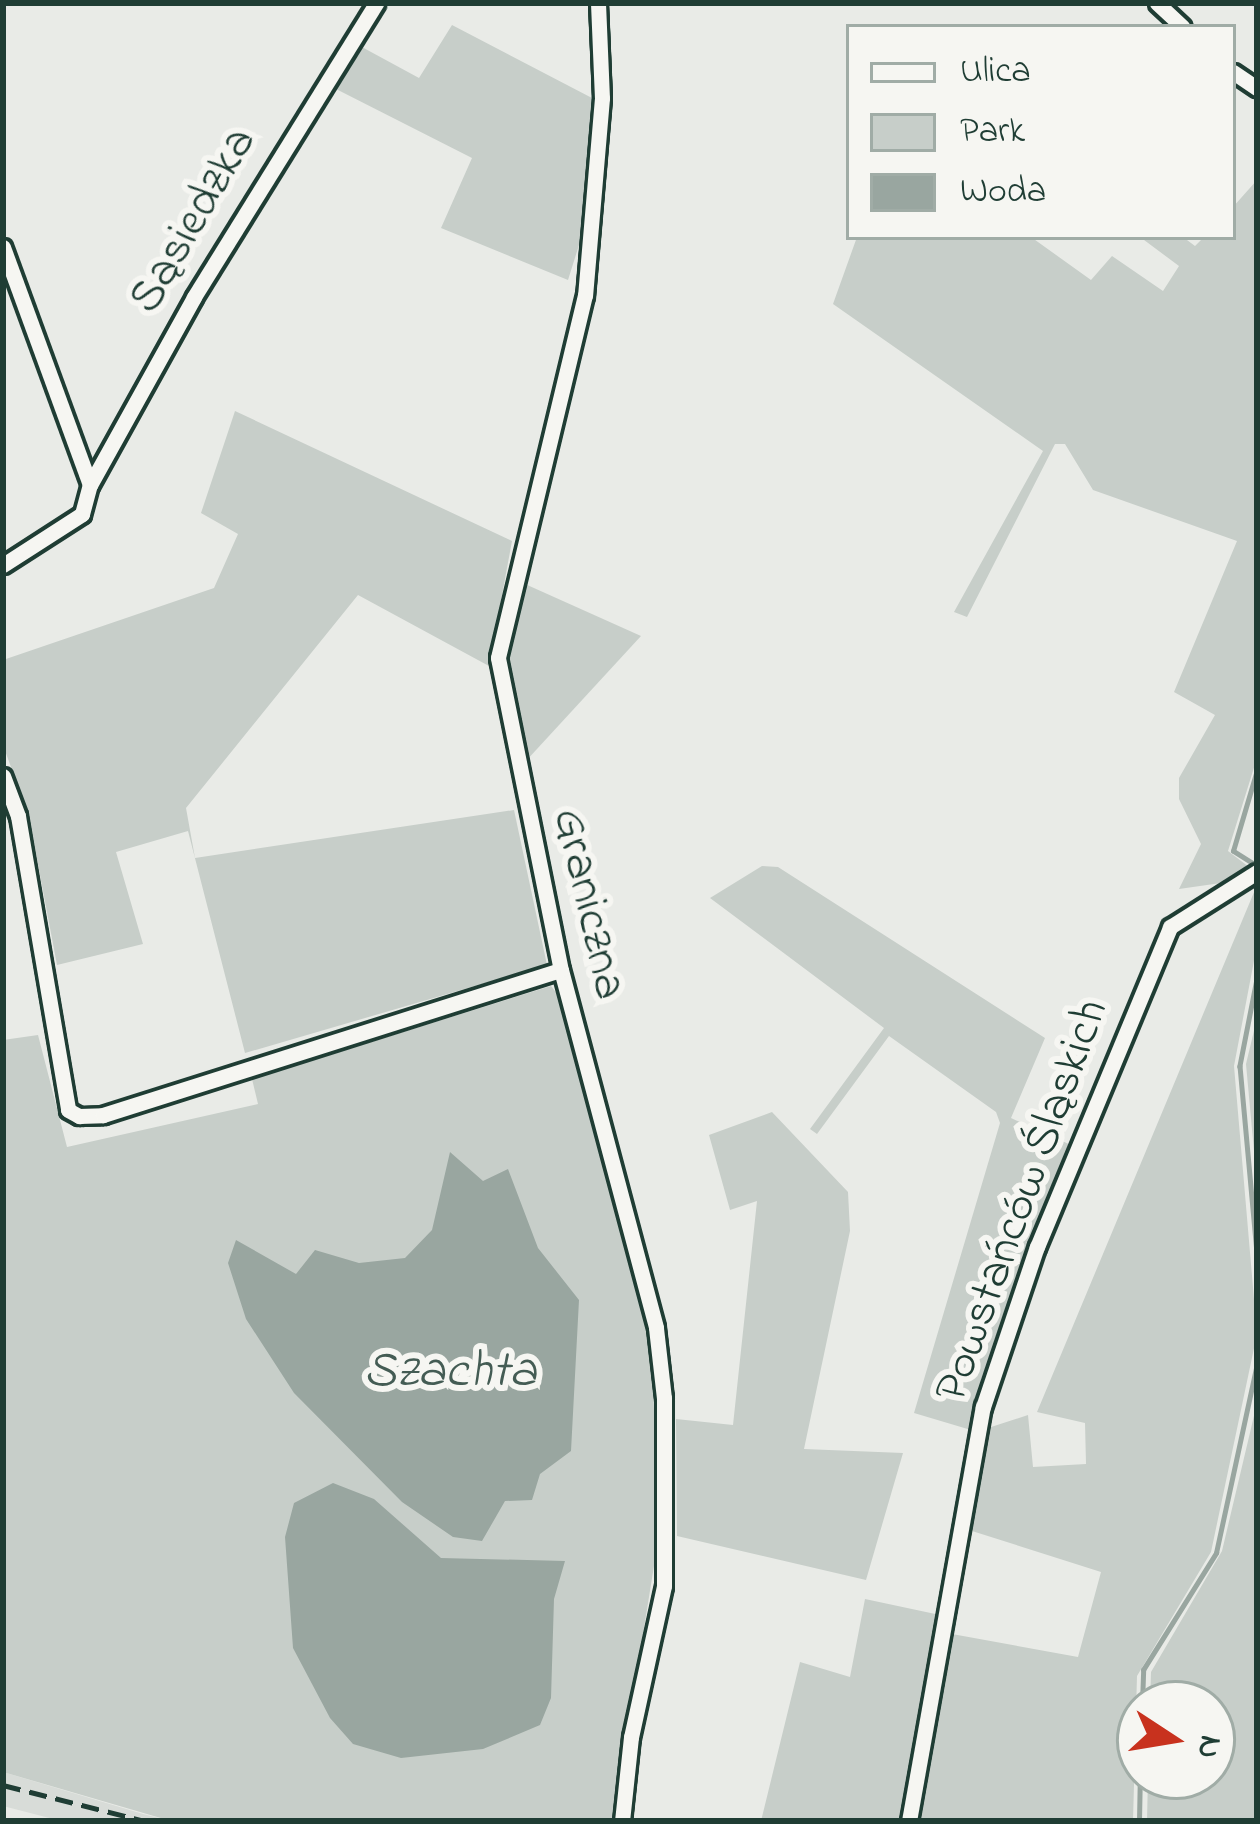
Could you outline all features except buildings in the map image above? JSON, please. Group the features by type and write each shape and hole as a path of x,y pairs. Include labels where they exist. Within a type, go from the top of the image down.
{"street":[{"name":"Sąsiedzka","path":"3,565 82,514 90,485 306,106 376,3"},
{"name":"Graniczna","path":"598,3 602,98 585,295 498,658 561,970 656,1328 664,1398 664,1586 631,1737 622,1821"},
{"path":"1157,3 1180,24"},
{"path":"3,247 90,485"},
{"path":"3,776 18,816 68,1110 79,1116 103,1115 561,970"},
{"name":"Powstańców Śląskich","path":"909,1821 982,1407 1037,1247 1170,927 1257,872"}],"shaded area":[{"path":"3,1772 171,1821 61,1821 3,1806"}],"green space":[{"path":"452,25 592,98 590,210 568,280 441,228 472,158 336,89 360,46 419,78"},
{"path":"1257,180 1257,758 1228,851 1249,867 1235,881 1179,889 1201,844 1179,799 1179,778 1215,715 1174,692 1237,541 1093,490 1065,444 1055,444 967,617 954,612 1043,451 833,304 856,240 1035,240 1091,280 1112,256 1163,291 1179,266 1144,240 1187,240 1195,246 1201,240 1236,240 1236,204"},
{"path":"235,411 512,541 489,666 358,595 186,808 195,858 514,810 547,965 245,1053 188,831 116,852 143,944 57,965 29,817 3,745 3,660 214,588 238,534 201,513"},
{"path":"525,584 641,636 525,762 504,674 507,626"},
{"path":"762,866 778,867 1045,1038 1011,1118 1071,1145 981,1379 971,1430 914,1413 1000,1123 996,1112 889,1036 817,1134 810,1129 884,1028 710,898"},
{"path":"1257,885 1257,945 1234,1066 1257,1334 1211,1552 1137,1680 1116,1680 1116,1800 1134,1800 1133,1821 915,1821 952,1634 1078,1657 1101,1572 972,1531 988,1428 1028,1415 1033,1467 1086,1464 1085,1423 1037,1412"},
{"path":"551,986 562,1000 652,1344 658,1541 613,1821 171,1821 3,1772 3,1040 38,1035 67,1147 258,1104 252,1079"},
{"path":"1257,1018 1257,1184 1246,1064"},
{"path":"772,1112 848,1192 850,1231 804,1449 903,1453 866,1580 677,1536 676,1419 733,1425 757,1201 730,1210 709,1135"},
{"path":"1257,1403 1257,1821 1147,1821 1147,1800 1236,1800 1236,1680 1151,1680 1151,1672 1222,1551"},
{"path":"865,1599 940,1615 900,1821 761,1821 800,1662 850,1677"}],"water":[{"name":"Szachta","path":"450,1152 483,1181 508,1169 538,1248 579,1300 571,1451 540,1474 532,1500 505,1501 482,1541 453,1537 402,1502 294,1393 246,1319 228,1263 236,1240 296,1274 315,1250 359,1263 405,1258 432,1230"},
{"path":"333,1483 374,1499 441,1558 565,1561 554,1599 551,1698 540,1725 483,1749 401,1758 353,1744 330,1718 293,1648 285,1537 294,1503"}],"waterway":[{"path":"1252,863 1233,851 1257,770"},
{"path":"1257,979 1240,1066 1257,1253"},
{"path":"1143,1680 1143,1670 1216,1553 1257,1364"},
{"path":"1139,1800 1139,1821"}],"railway":[{"path":"3,1785 145,1821"}]}
